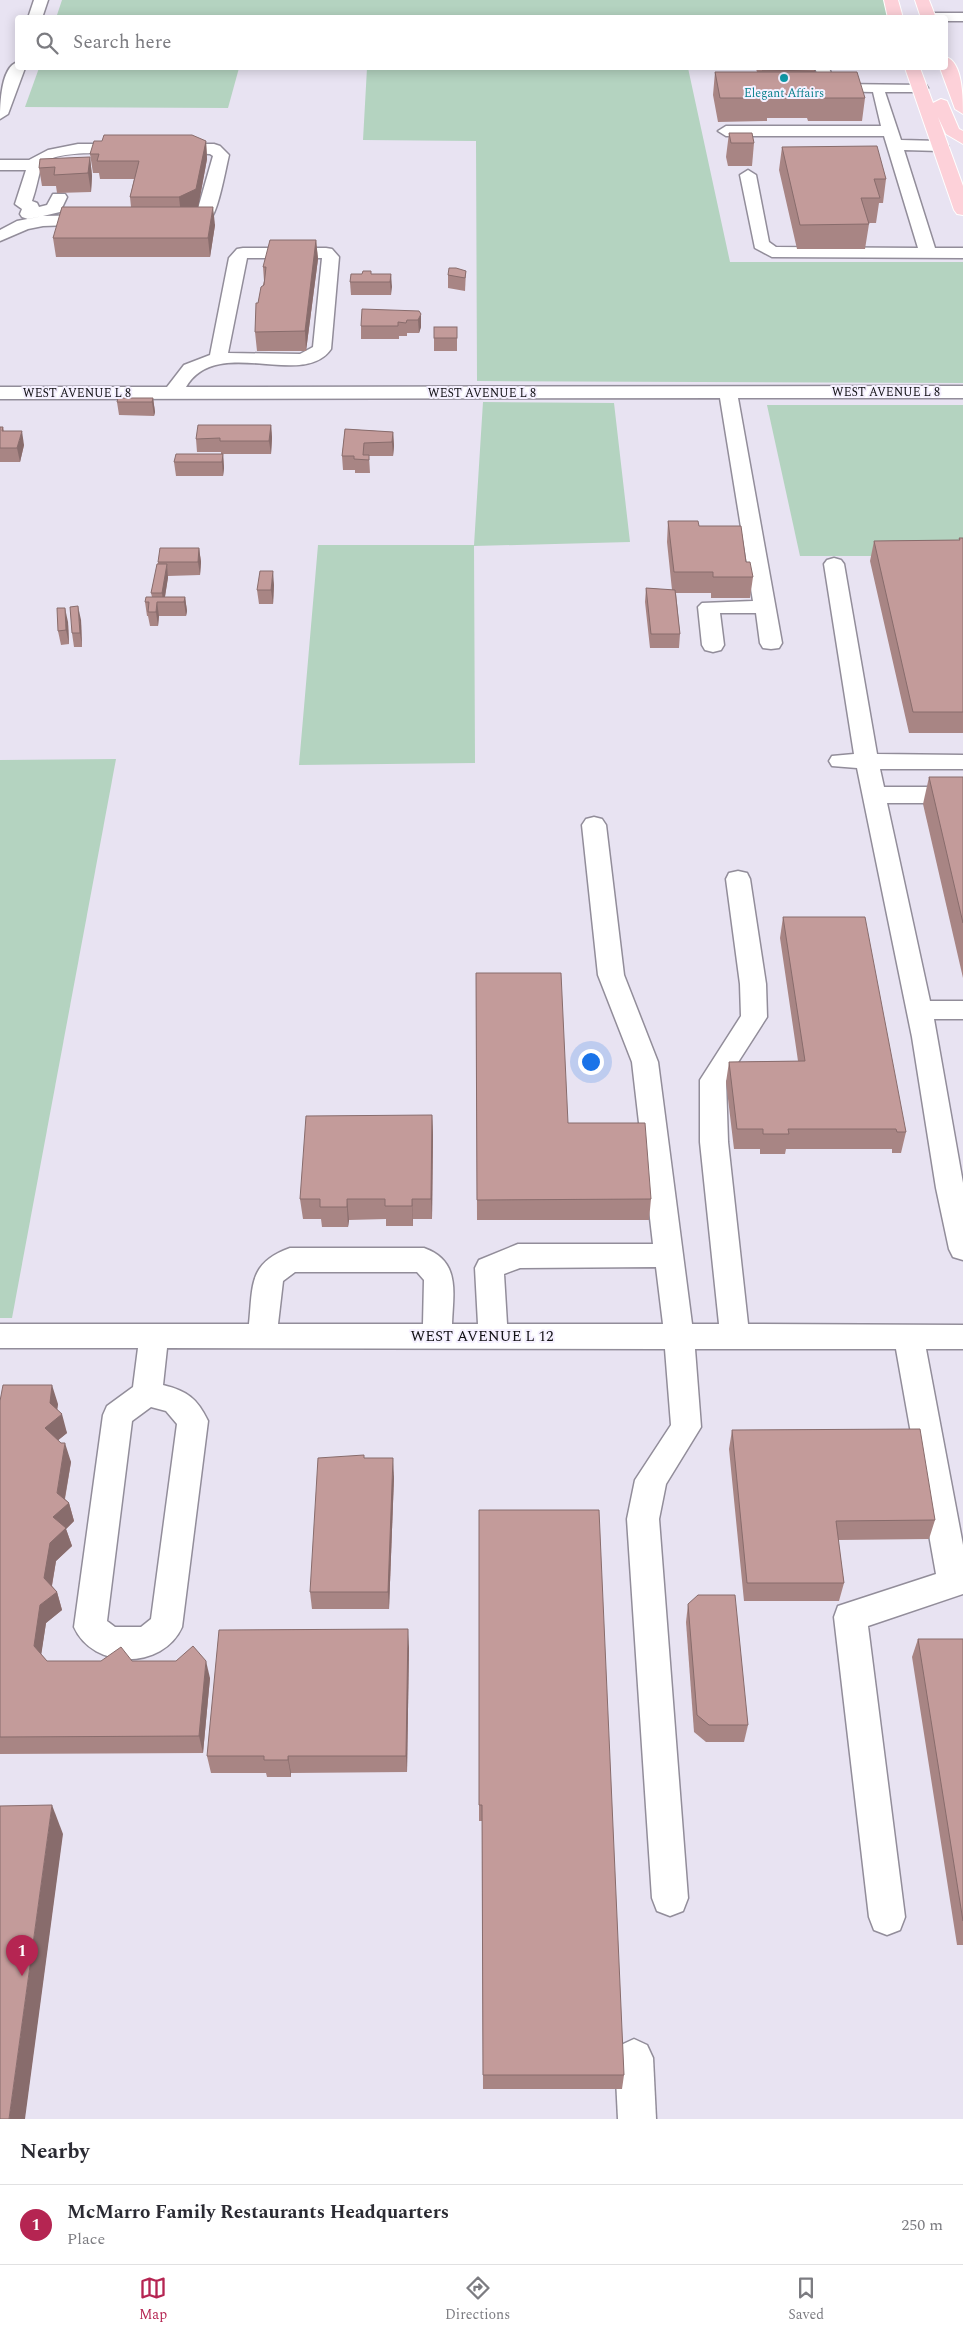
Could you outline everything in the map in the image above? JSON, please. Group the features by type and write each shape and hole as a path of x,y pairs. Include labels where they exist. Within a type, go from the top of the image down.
{"main road":[{"path":"891,0 895,15"},
{"path":"922,0 928,15"},
{"path":"948,68 963,109"},
{"path":"915,70 963,210"},
{"path":"925,70 930,77 952,131 963,140"},
{"path":"940,146 953,150 963,160"}],"street":[{"path":"36,15 41,0"},
{"path":"948,17 963,17"},
{"path":"0,114 16,70"},
{"path":"823,70 828,88 874,86 920,88"},
{"path":"874,86 928,253"},
{"path":"726,131 892,138 940,146"},
{"path":"0,165 33,165 38,160 58,152 214,149 221,155 206,216 197,219 167,220"},
{"path":"26,219 30,206 23,204 34,170 33,165"},
{"path":"748,175 761,244 772,252 963,253"},
{"path":"0,236 26,219 54,209 59,197"},
{"path":"26,219 43,221 107,220"},
{"path":"173,393 185,372 201,362 218,358 302,359 314,355 322,349 331,257 326,253 242,253 237,258 218,358"},
{"path":"728,392 771,643"},
{"name":"WEST AVENUE L 8","path":"0,393 963,392"},
{"path":"834,564 867,761 919,1010 950,1188 963,1249"},
{"path":"714,645 709,607 765,607"},
{"path":"840,761 963,762"},
{"path":"874,795 963,795"},
{"path":"594,825 612,975 645,1062 679,1336 686,1426 651,1480 642,1519 670,1898"},
{"path":"734,1336 714,1142 713,1080 754,1017 753,984 738,879"},
{"path":"919,1010 963,1010"},
{"path":"493,1336 489,1268 518,1256 669,1255"},
{"path":"262,1336 269,1275 290,1260 424,1260 439,1276 437,1336"},
{"name":"WEST AVENUE L 12","path":"0,1336 963,1337"},
{"path":"147,1393 176,1401 193,1421 166,1627 147,1642 108,1643 90,1627 118,1415 147,1393 154,1336"},
{"path":"887,1917 850,1617 954,1583 909,1337"},
{"path":"634,2058 637,2119"}],"green space":[{"path":"62,0 889,0 894,15 57,15"},
{"path":"38,70 238,70 228,108 25,107"},
{"path":"367,70 688,70 730,262 963,262 963,383 477,381 476,141 363,140"},
{"path":"483,402 614,403 630,542 474,546 475,763 299,765 318,545 474,545"},
{"path":"767,405 963,405 963,556 800,556"},
{"path":"116,759 12,1318 0,1318 0,760"}],"building":[{"path":"762,70 815,70 815,71"},
{"path":"715,72 857,72 865,98 810,98 809,94 769,95 769,98 720,98"},
{"path":"729,133 752,133 754,143 731,143"},
{"path":"104,135 192,135 206,141 196,189 179,197 130,197 139,161 97,161 99,154 90,154 94,141 102,141"},
{"path":"877,146 886,179 874,179 880,198 861,198 869,224 800,225 782,147"},
{"path":"90,157 88,173 54,175 55,167 39,168 40,159"},
{"path":"62,207 213,207 208,238 53,238"},
{"path":"270,240 316,240 305,331 255,332 256,303 258,303 261,287 264,285 266,267 263,267"},
{"path":"449,268 466,271 465,278 448,275"},
{"path":"363,271 371,271 371,274 391,274 390,282 350,282 351,274 362,274"},
{"path":"362,309 419,311 421,314 418,320 407,320 406,323 398,322 398,326 361,326"},
{"path":"434,327 457,327 457,338 434,338"},
{"path":"118,398 153,398 152,402 117,402"},
{"path":"198,425 271,425 269,441 220,441 220,438 196,439"},
{"path":"0,427 3,427 2,431 22,431 17,448 0,448"},
{"path":"345,429 393,432 392,442 364,443 363,455 369,455 369,460 354,459 354,456 342,456"},
{"path":"176,454 223,454 222,462 174,462"},
{"path":"668,521 698,521 699,526 741,526 746,562 750,562 753,577 713,577 713,572 674,572"},
{"path":"959,538 963,538 963,712 913,712 874,541 960,540"},
{"path":"160,548 199,548 198,562 158,562"},
{"path":"157,564 167,564 162,593 151,593"},
{"path":"260,571 273,571 271,590 257,590"},
{"path":"646,588 675,590 680,634 651,634"},
{"path":"146,597 185,597 184,602 157,602 156,612 148,612 149,602 145,602"},
{"path":"78,606 80,633 72,633 70,607"},
{"path":"57,608 65,608 66,630 58,631"},
{"path":"929,777 963,777 963,923"},
{"path":"783,917 865,917 906,1132 897,1132 896,1129 788,1129 789,1134 763,1134 763,1129 737,1129 729,1062 805,1061"},
{"path":"476,973 561,973 568,1123 645,1123 651,1199 477,1200"},
{"path":"432,1115 431,1199 412,1199 412,1206 385,1206 385,1199 347,1199 347,1207 320,1207 320,1199 300,1199 306,1116"},
{"path":"3,1385 52,1385 50,1403 62,1414 45,1428 61,1443 65,1443 57,1493 69,1503 53,1517 66,1528 50,1543 44,1578 57,1592 40,1605 34,1646 47,1661 101,1661 121,1647 132,1661 176,1661 193,1646 206,1661 199,1736 0,1737 0,1401"},
{"path":"920,1429 935,1520 836,1521 844,1583 747,1583 732,1430"},
{"path":"364,1455 364,1458 393,1458 388,1592 310,1592 318,1458"},
{"path":"479,1510 599,1510 624,2075 483,2075 482,1805 479,1805"},
{"path":"698,1595 735,1595 748,1725 709,1725 697,1715 688,1604"},
{"path":"408,1629 406,1756 288,1756 288,1760 264,1760 264,1756 207,1756 219,1630"},
{"path":"918,1639 963,1639 963,1921"},
{"path":"52,1805 9,2119 0,2119 0,1806"}],"place":[{"name":"Elegant Affairs","path":"784,78"},
{"name":"McMarro Family Restaurants Headquarters","path":"22,1976"}]}
